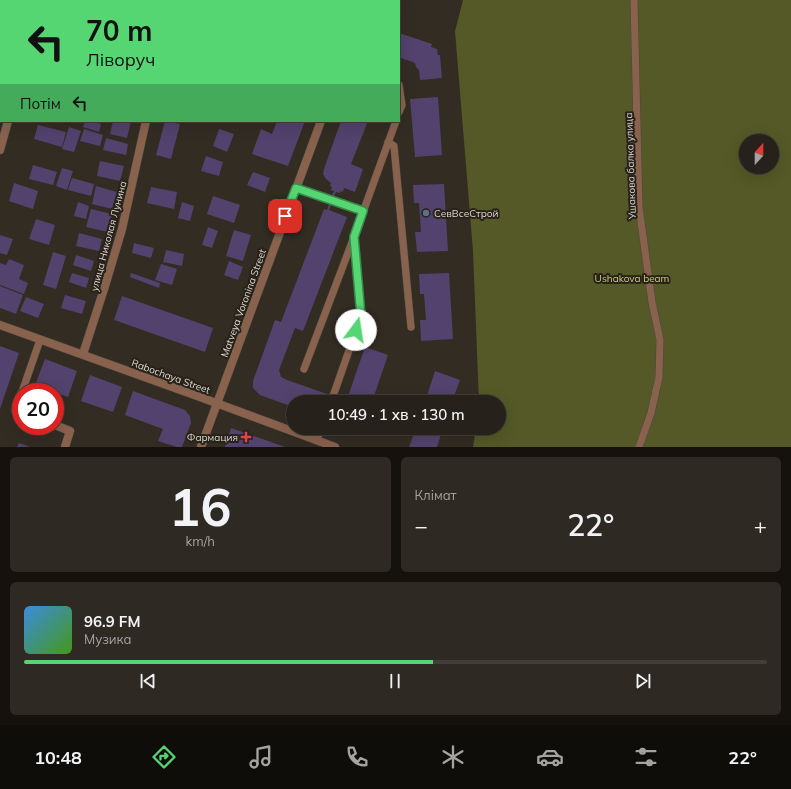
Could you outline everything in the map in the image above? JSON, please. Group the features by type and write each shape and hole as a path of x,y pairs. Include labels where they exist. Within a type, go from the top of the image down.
{"street":[{"path":"0,150 8,122"},
{"name":"улица Николая Лунина","path":"83,354 122,229 146,122"},
{"name":"Matveya Voronina Street","path":"202,447 216,403 321,122"},
{"name":"Rabochaya Street","path":"0,325 335,447"},
{"path":"64,429 70,431 65,447"}],"lane":[{"name":"Ушакова балка улица","path":"634,0 640,206 652,302 660,340 659,377 652,413 639,447"},
{"path":"400,92 402,105 400,110"},
{"path":"304,369 396,122"},
{"path":"388,142 394,146 411,327"},
{"path":"296,188 363,211"},
{"path":"333,395 361,316 354,237"},
{"path":"25,383 40,340"},
{"path":"317,440 319,435"}],"green space":[{"name":"Ushakova beam","path":"463,0 791,0 791,447 473,447 475,435 506,435 506,395 479,395 473,251 455,31"}],"building":[{"path":"400,33 432,44 431,47 437,49 438,55 440,55 442,78 420,80 419,70 415,63 400,57"},
{"path":"438,97 442,155 415,157 410,99"},
{"path":"85,122 101,124 99,132 83,127"},
{"path":"113,122 131,122 127,138 110,134"},
{"path":"165,122 180,124 171,159 156,155"},
{"path":"277,122 305,122 288,166 252,154 261,129 272,134"},
{"path":"341,122 368,122 351,164 363,169 355,192 344,188 343,192 336,192 334,196 332,195 334,191 331,190 331,183 323,174"},
{"path":"38,125 66,132 62,147 34,139"},
{"path":"69,127 81,131 74,152 62,149"},
{"path":"84,129 103,135 100,146 80,141"},
{"path":"219,129 234,134 227,152 213,146"},
{"path":"106,138 128,144 126,155 103,150"},
{"path":"206,156 223,162 219,176 201,171"},
{"path":"100,161 124,166 120,181 97,176"},
{"path":"33,165 57,172 53,185 29,179"},
{"path":"62,168 73,171 67,190 56,186"},
{"path":"253,172 270,178 265,192 247,185"},
{"path":"72,178 94,184 91,196 68,190"},
{"path":"14,183 38,191 33,209 9,201"},
{"path":"444,184 448,251 417,252 415,232 421,232 419,203 414,203 413,185"},
{"path":"96,186 117,192 112,209 92,204"},
{"path":"151,187 177,192 174,209 147,203"},
{"path":"213,196 240,205 234,223 207,214"},
{"path":"78,202 89,206 86,219 74,216"},
{"path":"182,202 194,206 190,221 178,218"},
{"path":"329,204 331,205 329,210 347,217 303,331 295,328 279,370 281,377 287,380 330,395 286,395 286,404 260,395 253,388 253,381 275,320 281,322 324,209 327,210"},
{"path":"91,209 112,214 108,232 86,227"},
{"path":"36,219 55,225 49,245 29,239"},
{"path":"208,227 218,231 212,248 202,245"},
{"path":"234,230 251,235 243,261 226,256"},
{"path":"79,233 102,239 99,251 76,246"},
{"path":"0,235 13,239 7,255 0,253"},
{"path":"134,243 154,248 151,258 132,253"},
{"path":"166,250 184,254 182,266 163,262"},
{"path":"53,252 66,256 56,289 43,285"},
{"path":"76,255 94,261 91,271 73,265"},
{"path":"9,259 24,265 19,279 28,283 24,294 0,285 0,263 6,265"},
{"path":"229,261 243,267 238,280 224,275"},
{"path":"161,264 177,269 172,285 155,280"},
{"path":"72,273 89,278 86,288 69,282"},
{"path":"131,273 160,283 159,288 130,277"},
{"path":"449,273 453,339 421,341 420,320 426,320 424,294 420,294 419,274"},
{"path":"0,286 23,295 16,314 0,308"},
{"path":"65,295 86,301 82,314 61,308"},
{"path":"122,296 213,328 205,352 114,320"},
{"path":"26,297 44,304 38,318 20,311"},
{"path":"0,346 19,353 0,409"},
{"path":"365,347 388,355 374,395 348,395"},
{"path":"45,359 77,371 68,397 64,396 64,383 36,383"},
{"path":"435,371 460,380 455,395 427,395"},
{"path":"90,375 122,387 113,412 81,401"},
{"path":"133,391 185,410 190,416 191,423 182,447 177,447 158,441 163,429 125,415"},
{"path":"231,428 285,447 225,447"},
{"path":"413,435 441,435 437,447 409,447"},
{"path":"19,443 30,447 17,447"}],"place":[{"name":"СевВсеСтрой","path":"426,213"},
{"name":"Фармация","path":"246,437"}],"route":[{"path":"285,216 296,188 363,211 354,237 361,316 356,330"}]}
